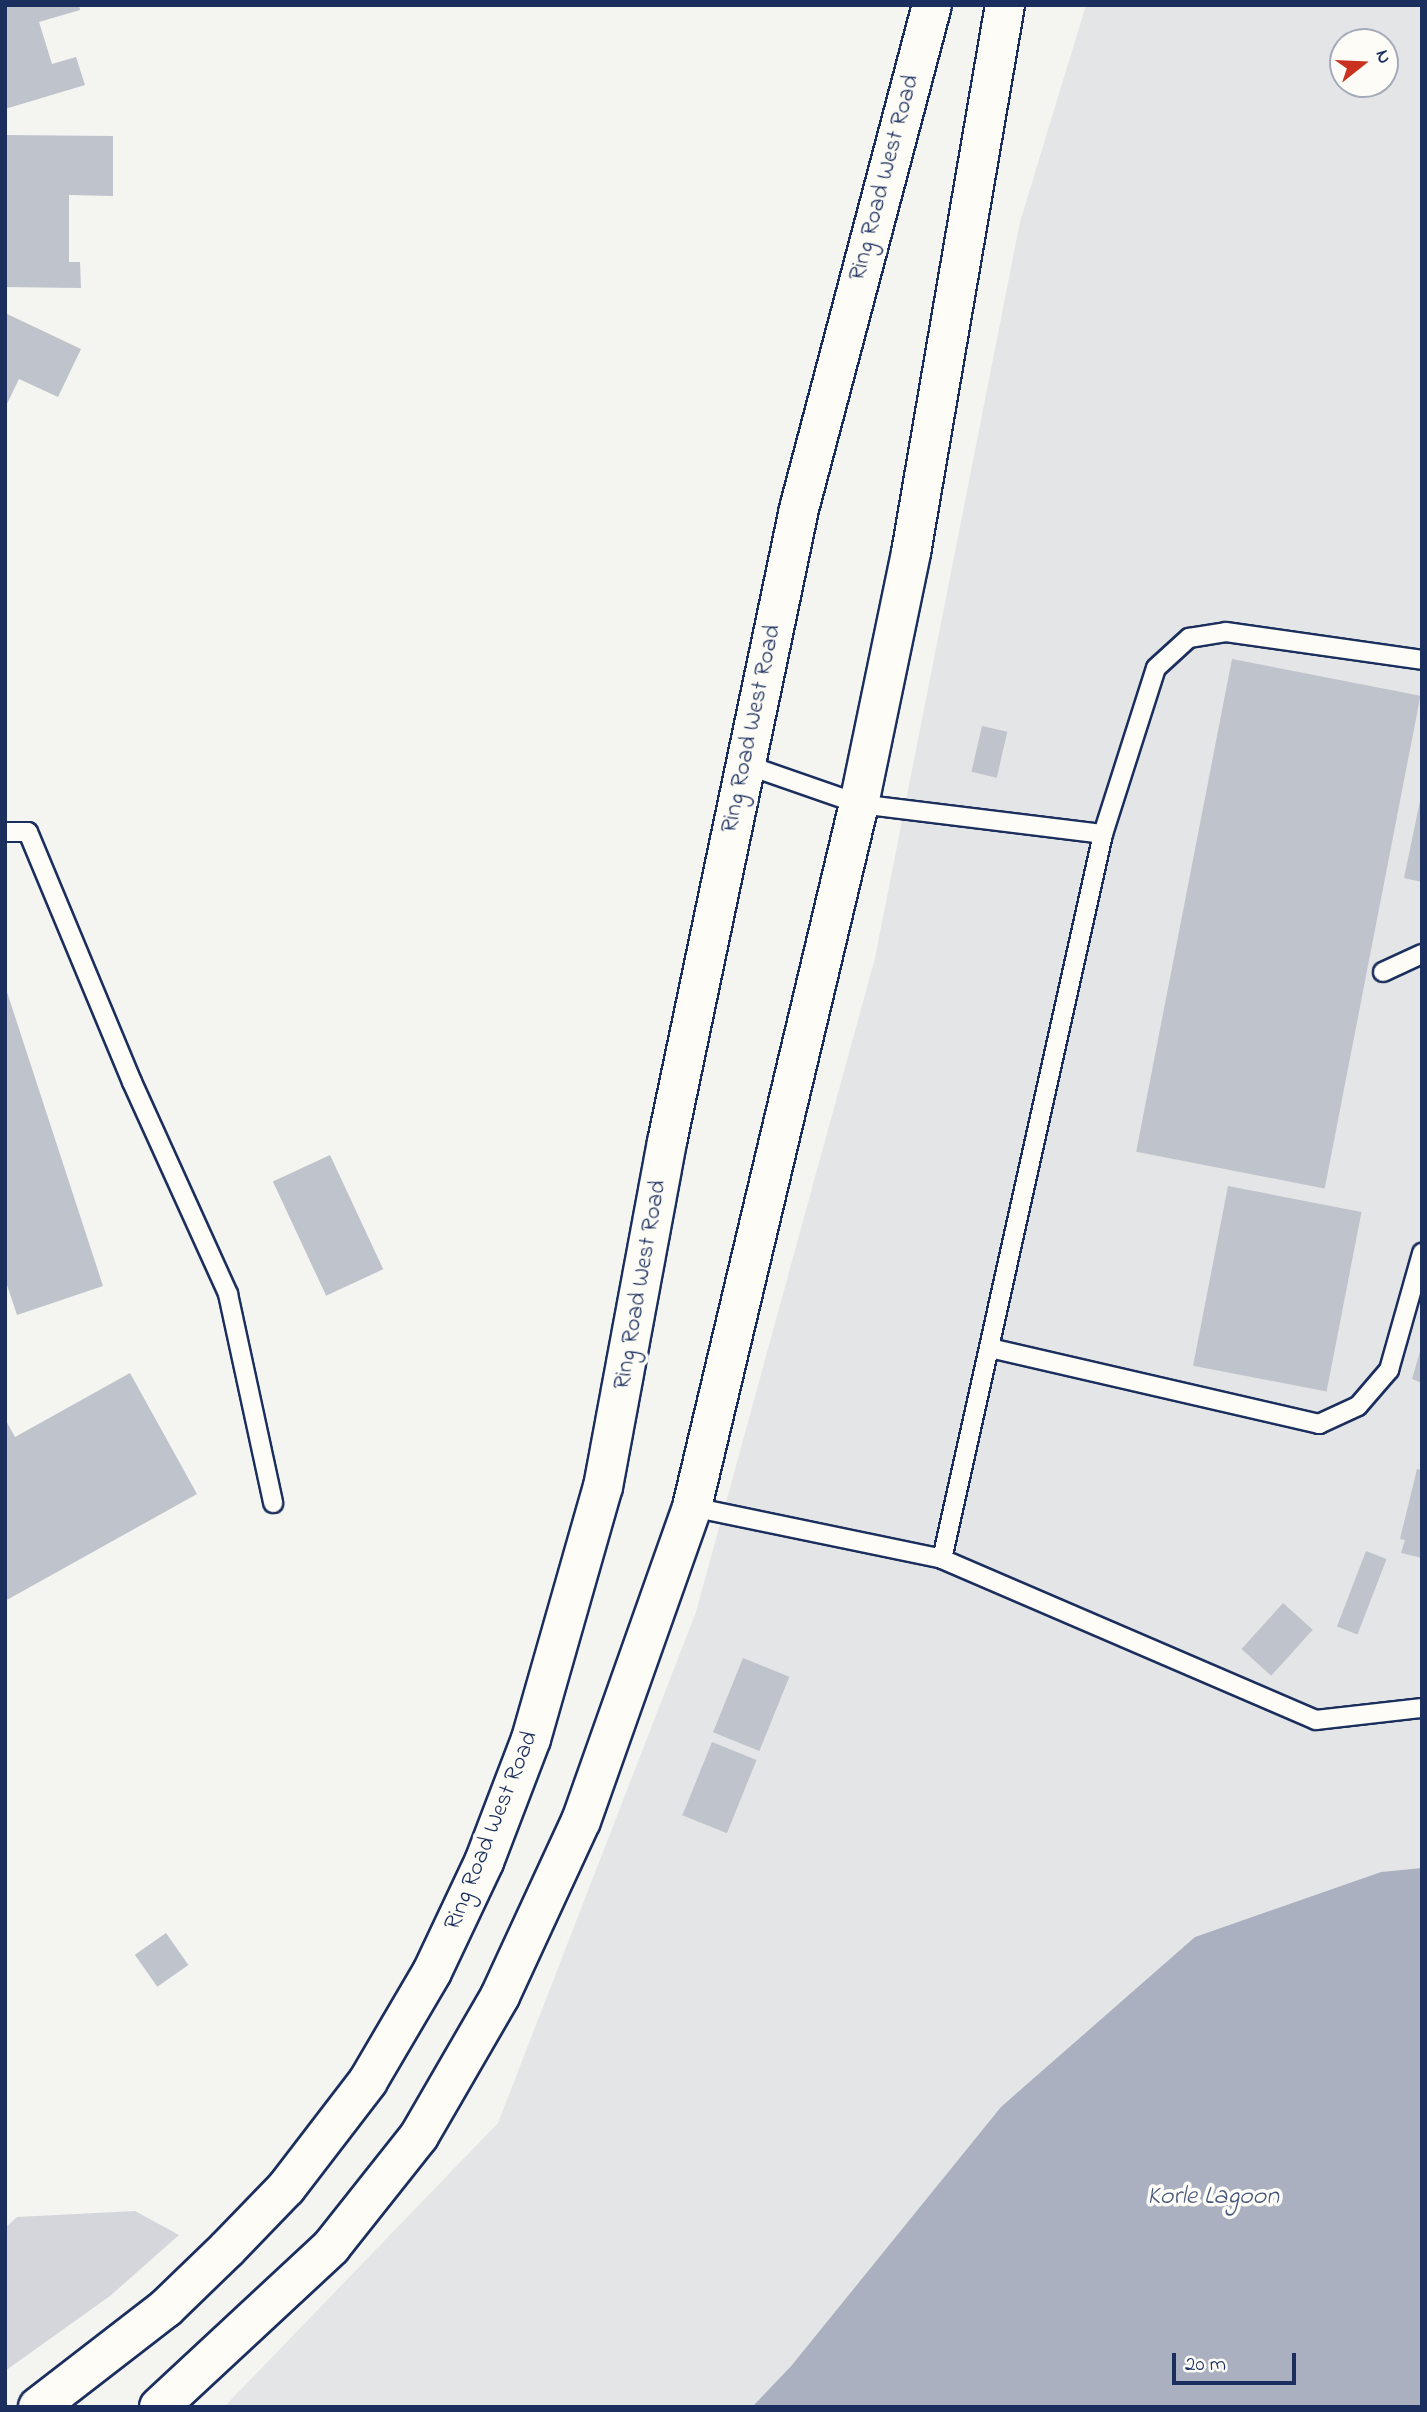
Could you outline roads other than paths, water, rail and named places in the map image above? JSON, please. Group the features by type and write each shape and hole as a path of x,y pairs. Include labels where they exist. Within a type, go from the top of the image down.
{"main road":[{"name":"Ring Road West Road","path":"37,2407 166,2308 286,2188 368,2081 432,1972 484,1862 531,1740 603,1486 744,764 799,509 932,5"},
{"path":"159,2407 331,2248 419,2136 500,1996 581,1821 692,1507 859,804 911,553 1005,5"}],"lane":[{"path":"942,1559 1103,834 1156,668 1189,638 1226,632 1422,660"},
{"path":"744,764 859,804 1103,834"},
{"path":"5,832 28,832 132,1082 228,1294 273,1503"},
{"path":"1383,972 1422,954"},
{"path":"990,1348 1319,1424 1358,1406 1389,1370 1422,1253"},
{"path":"692,1507 942,1559 1316,1720 1422,1709"}],"water":[{"name":"Korle Lagoon","path":"1422,1868 1422,2407 752,2407 792,2365 1001,2107 1195,1937 1381,1872"}]}
